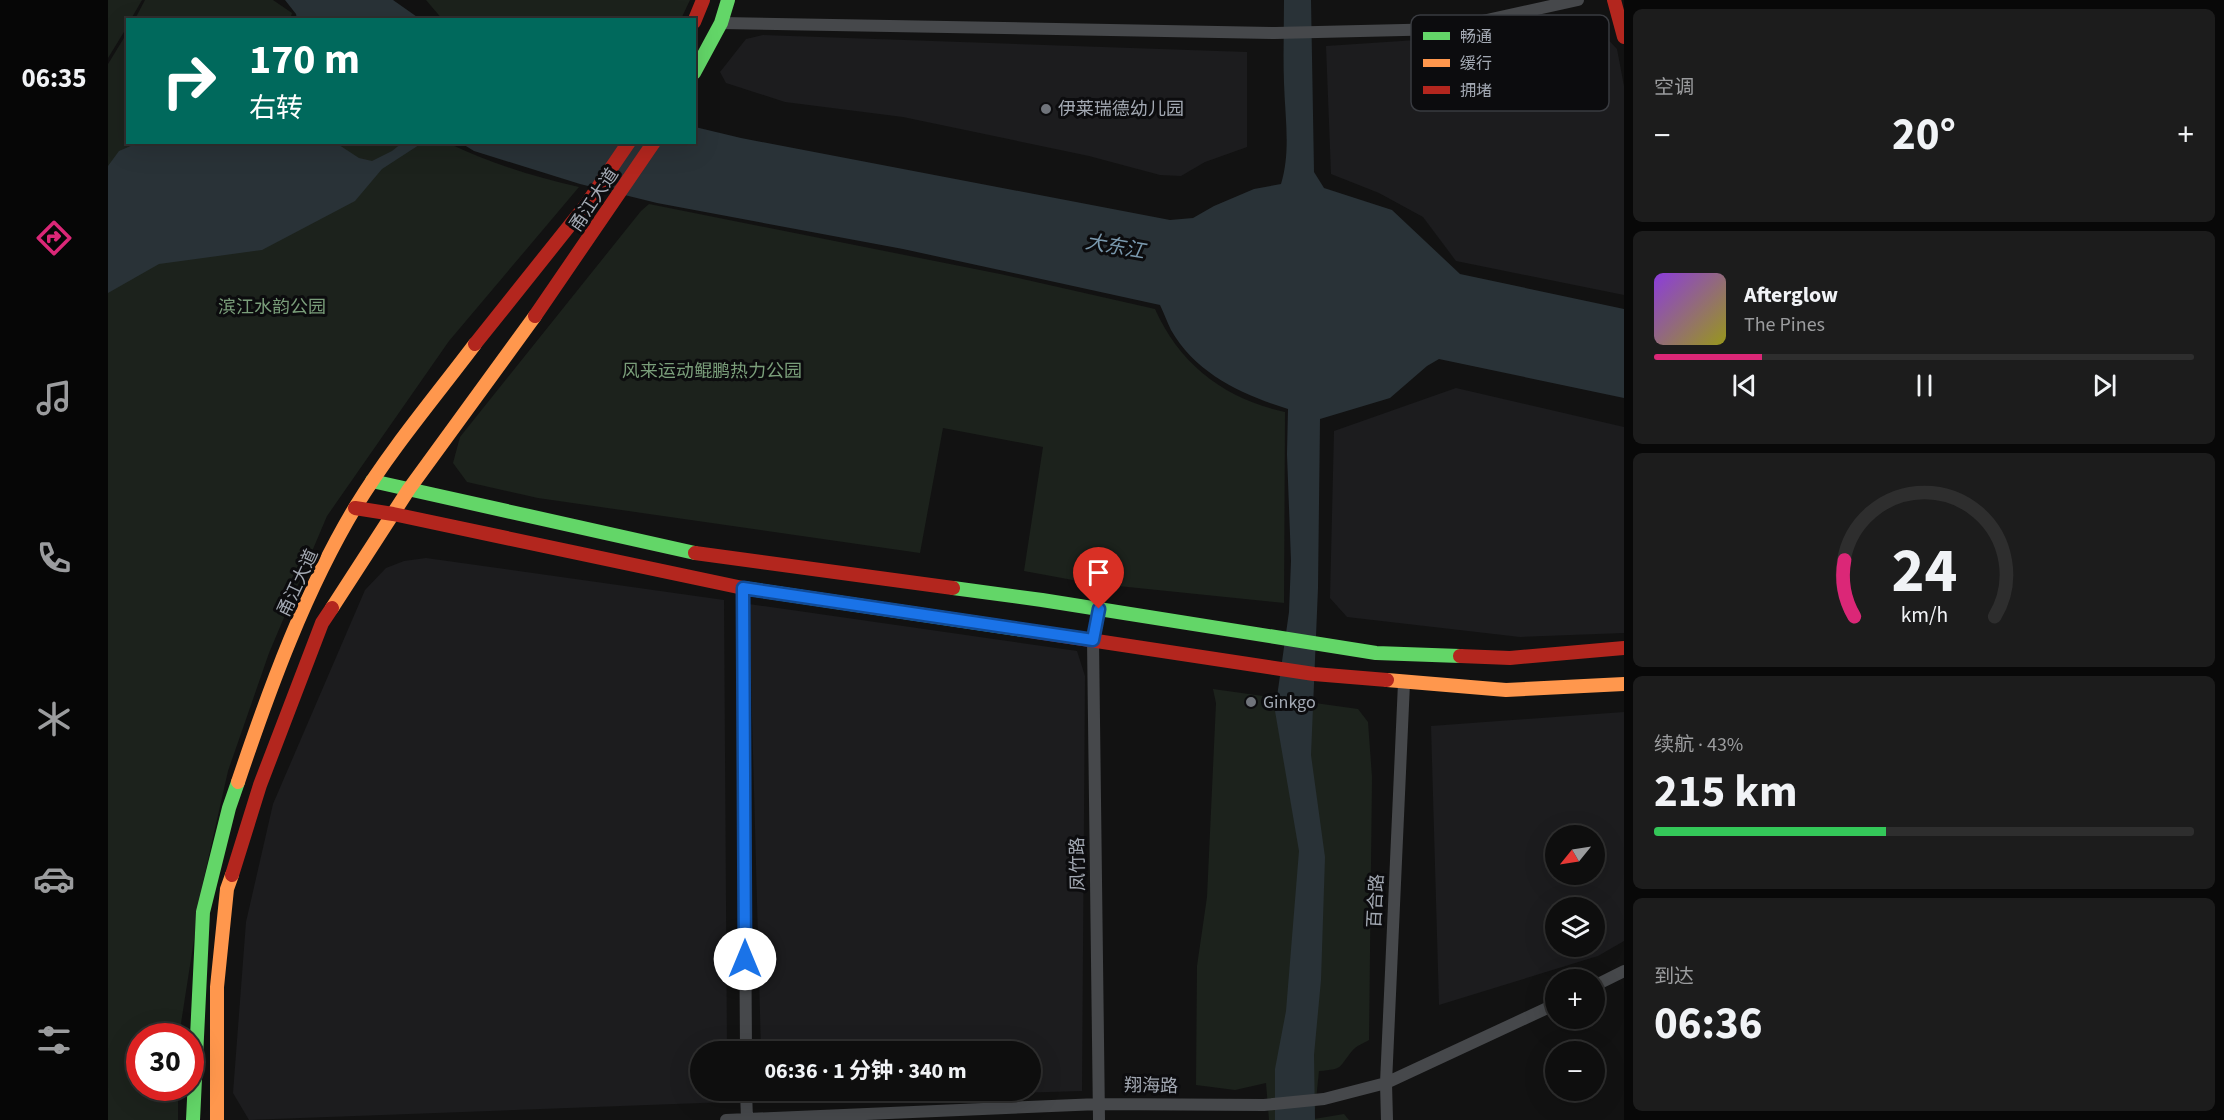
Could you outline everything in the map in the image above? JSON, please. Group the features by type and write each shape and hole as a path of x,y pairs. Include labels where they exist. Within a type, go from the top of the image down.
{"street":[{"path":"696,18 703,0"},
{"path":"696,69 721,23 728,0"},
{"path":"1510,15 1578,0"},
{"path":"1614,0 1624,37"},
{"path":"721,23 1275,33 1411,30"},
{"name":"甬江大道","path":"194,1120 203,912 229,808 272,683 311,592 355,508 372,481 480,338 586,205 628,144"},
{"name":"甬江大道","path":"217,1120 217,987 227,889 260,785 322,622 409,489 605,216 653,144"},
{"path":"372,481 712,557 1099,609 1376,653 1510,658 1624,648"},
{"path":"355,508 743,588 1314,674 1506,690 1624,684"},
{"path":"743,588 746,1041"},
{"name":"凤竹路","path":"1099,609 1093,640 1100,1120"},
{"name":"百合路","path":"1387,1120 1386,1083 1404,683"},
{"path":"1605,980 1624,971"},
{"name":"翔海路","path":"726,1120 1099,1104 1264,1105 1324,1099 1386,1083 1545,1009"},
{"path":"746,1101 747,1119"}],"shaded area":[{"name":"伊莱瑞德幼儿园","path":"763,35 1247,52 1247,147 1205,162 1181,176 1160,175 1089,156 903,117 785,102 726,83 720,72 746,39"},
{"path":"1411,40 1411,111 1609,111 1609,41 1617,49 1624,86 1624,295 1456,261 1423,217 1379,193 1331,174 1326,46"},
{"path":"1456,388 1624,427 1624,633 1520,637 1347,617 1330,598 1334,431"},
{"path":"426,558 724,600 727,1041 690,1041 690,1101 728,1102 249,1120 233,1093 246,922 273,804 365,590 386,568 404,561"},
{"path":"749,604 1077,651 1085,676 1082,1091 1041,1092 1041,1041 761,1041"},
{"path":"1624,712 1624,941 1605,952 1605,897 1545,897 1545,957 1595,957 1556,969 1545,969 1545,972 1439,1005 1431,726"}],"green space":[{"path":"108,0 142,0 132,18 126,18 126,29 108,58"},
{"path":"145,0 273,0 292,13 291,18 136,18"},
{"path":"426,0 690,0 681,18 441,18"},
{"name":"滨江水韵公园","path":"126,35 126,144 450,144 512,169 579,187 449,341 327,516 269,653 228,771 203,882 181,1023 126,1023 126,1101 178,1101 178,1120 108,1120 108,64"},
{"name":"风来运动鲲鹏热力公园","path":"649,204 1000,274 1155,309 1177,347 1207,377 1243,398 1285,412 1284,603 1089,583 1024,571 1043,447 943,428 920,553 538,498 467,482 453,463 460,437 641,211"},
{"path":"1213,689 1358,709 1368,722 1372,777 1369,1040 1354,1049 1340,1067 1319,1071 1314,1119 1344,1114 1349,1120 1269,1120 1266,1083 1235,1090 1196,1085 1197,966 1207,897 1216,703"}],"water":[{"path":"285,0 393,0 419,18 297,18"},
{"name":"大东江","path":"1284,0 1311,0 1314,172 1324,188 1392,210 1460,274 1624,309 1624,398 1439,359 1427,366 1390,398 1320,419 1318,588 1311,755 1325,857 1321,980 1314,1055 1315,1120 1275,1120 1275,1069 1286,1011 1299,851 1275,711 1289,612 1291,561 1287,454 1288,409 1254,397 1207,371 1181,345 1171,330 1160,305 903,249 657,203 580,184 474,151 463,144 696,144 696,127 741,138 1170,220 1193,218 1214,206 1254,189 1281,184 1287,147"},
{"path":"135,144 338,144 359,158 372,161 401,144 420,144 382,169 355,201 262,250 159,264 108,293 108,166 119,151"}],"traffic: fast":[{"path":"696,69 721,23 728,0"},
{"path":"372,481 695,553"},
{"path":"743,588 1024,630"},
{"path":"953,588 1376,653 1460,656"},
{"path":"193,1120 203,912 229,808 238,782"}],"traffic: slow":[{"path":"332,608 409,489 535,316"},
{"path":"238,782 290,640 338,538 384,464 475,344"},
{"path":"1387,680 1506,690 1624,684"},
{"path":"217,1120 217,987 227,889 232,875"}],"traffic: jam":[{"path":"696,18 703,0"},
{"path":"1614,0 1624,37"},
{"path":"475,344 586,205 628,144"},
{"path":"535,316 653,144"},
{"path":"355,508 743,588"},
{"path":"695,553 953,588"},
{"path":"232,875 260,785 322,623 332,608"},
{"path":"1024,630 1314,674 1387,680"},
{"path":"1460,656 1510,658 1624,648"}],"place":[{"name":"伊莱瑞德幼儿园","path":"1046,109"},
{"name":"Ginkgo","path":"1251,702"}],"route":[{"path":"745,959 743,588 1093,640 1099,609"}]}
